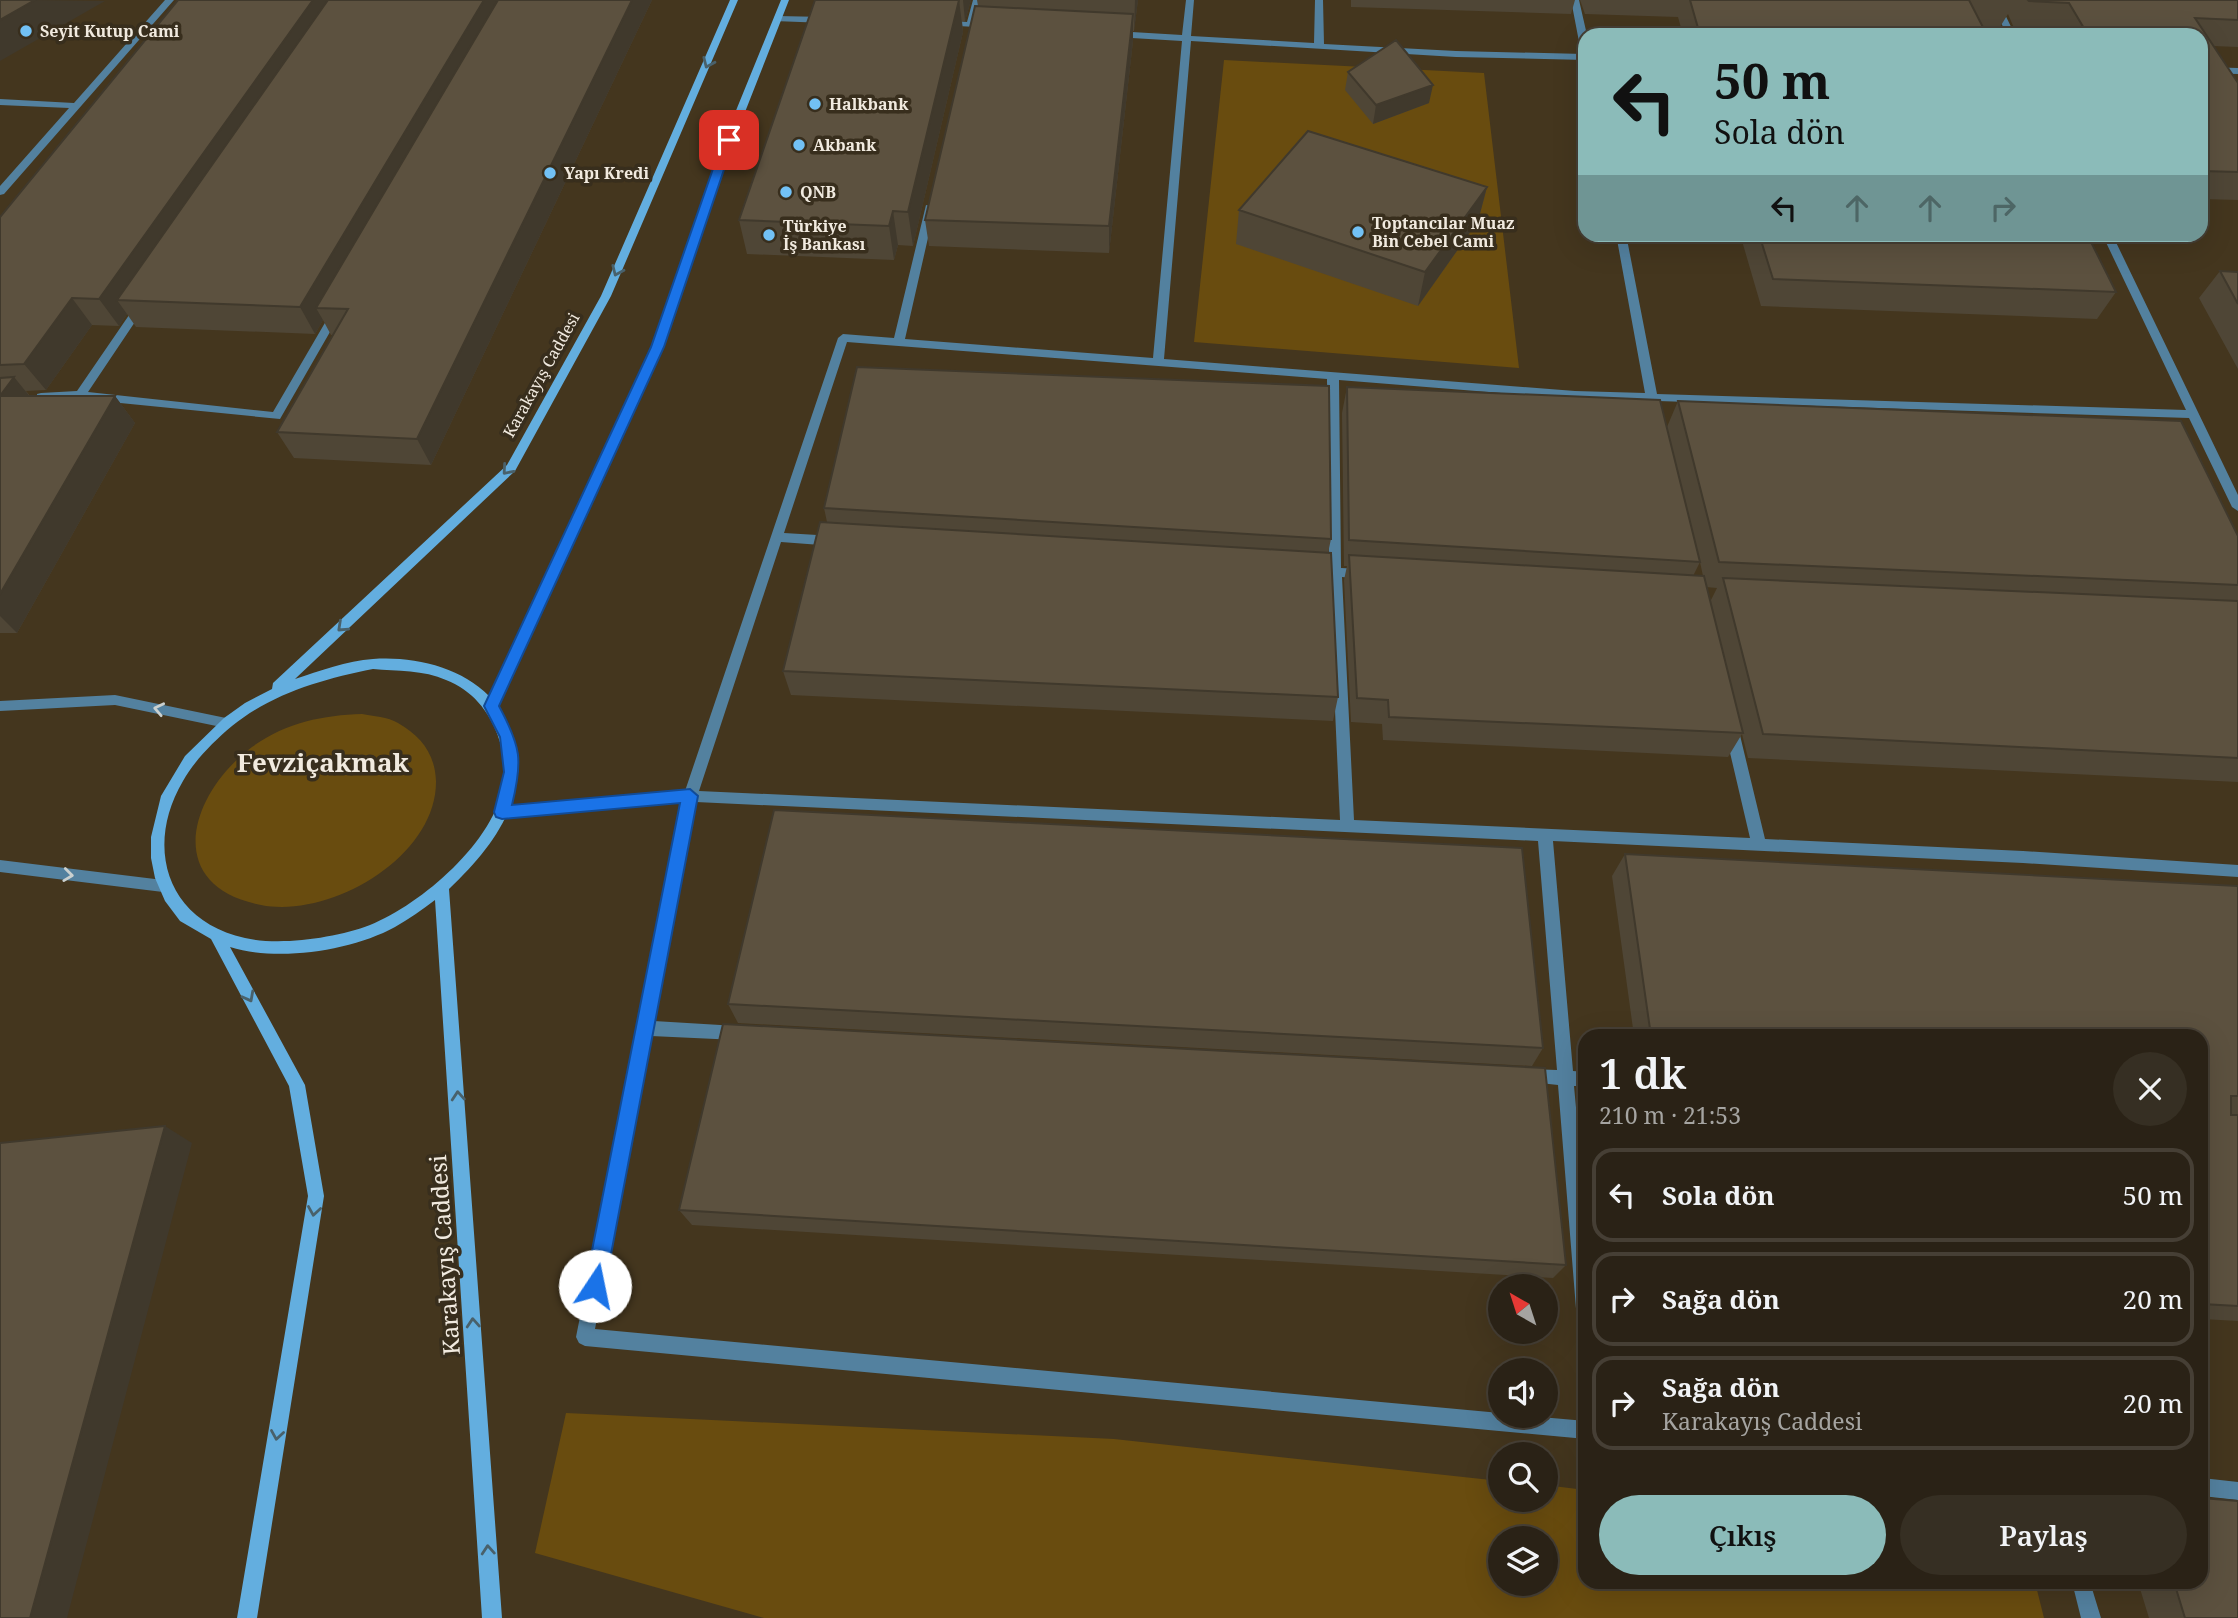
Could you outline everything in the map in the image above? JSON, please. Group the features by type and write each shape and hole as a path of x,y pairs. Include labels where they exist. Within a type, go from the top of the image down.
{"main road":[{"name":"Karakayış Caddesi","path":"272,693 511,468 606,296 734,0"},
{"path":"491,706 657,347 729,140 785,0"},
{"path":"373,664 420,667 461,681 491,706 508,736 512,772 502,812 478,852 442,889 387,924 323,945 261,947 217,937 184,916 163,886 156,845 164,802 189,760 226,723 272,693 323,673 373,664"},
{"name":"Karakayış Caddesi","path":"442,889 492,1618"},
{"path":"217,937 297,1085 316,1196 247,1618"}],"street":[{"path":"0,192 170,0"},
{"path":"968,38 977,0"},
{"path":"1158,362 1190,0"},
{"path":"1318,0 1319,46"},
{"path":"1575,0 1581,28"},
{"path":"1994,0 2008,28"},
{"path":"777,19 831,20"},
{"path":"926,23 998,26"},
{"path":"1107,33 1455,54 1578,54"},
{"path":"2208,70 2238,71"},
{"path":"0,102 77,106"},
{"path":"899,342 932,197"},
{"path":"1622,242 1658,424"},
{"path":"2111,242 2238,506"},
{"path":"80,395 149,294"},
{"path":"27,398 80,395 276,416 345,297"},
{"path":"1578,1429 585,1337 690,796 843,338 1575,395 2194,414"},
{"path":"1333,376 1335,572 1347,826"},
{"path":"776,537 846,542"},
{"path":"1307,570 1375,575"},
{"path":"0,706 116,700 226,723"},
{"path":"1727,714 1759,845"},
{"path":"502,812 690,796 1759,845 2238,871"},
{"path":"1545,835 1578,1228"},
{"path":"0,866 163,886"},
{"path":"644,1028 756,1034"},
{"path":"1510,1075 1578,1079"},
{"path":"2208,1488 2238,1491"},
{"path":"2083,1589 2091,1618"}],"shaded area":[{"path":"0,0 2238,0 2238,1618 0,1618"},
{"path":"1224,60 1484,73 1519,368 1194,342"},
{"path":"362,714 390,719 406,728 420,740 433,762 436,781 432,809 419,834 399,857 375,877 347,892 318,902 288,907 261,905 230,895 209,879 198,859 196,836 201,813 213,789 230,767 252,747 291,726 333,716"},
{"path":"566,1413 1114,1439 1488,1480 1488,1512 1558,1512 1558,1487 1578,1489 1578,1589 2037,1589 2044,1618 764,1618 535,1553"}],"building":[{"path":"0,0 35,0 0,20"},
{"path":"178,0 313,0 99,299 72,298 24,364 0,365 0,217"},
{"path":"328,0 484,0 300,307 117,300"},
{"path":"498,0 632,0 417,439 277,432 348,309 316,308"},
{"path":"815,0 959,0 908,212 893,211 889,226 739,220"},
{"path":"1690,0 1969,0 1983,28 1698,28"},
{"path":"2238,0 2238,20 2195,18 2202,28 2084,28 2069,3 2029,1"},
{"path":"975,6 1133,14 1109,226 925,220"},
{"path":"2208,38 2238,83 2238,172 2208,171"},
{"path":"1396,40 1433,85 1376,105 1348,72"},
{"name":"Toptancılar Muaz Bin Cebel Cami","path":"1308,131 1487,187 1425,272 1239,210"},
{"path":"1761,242 2091,242 2116,292 1773,279"},
{"path":"2220,271 2238,272 2238,304"},
{"path":"857,367 1329,386 1331,539 824,508"},
{"path":"14,377 0,396 0,378"},
{"path":"1347,387 1660,400 1700,562 1349,540"},
{"path":"0,396 115,396 0,594"},
{"path":"1678,401 2181,421 2238,536 2238,585 1719,562"},
{"path":"820,522 1331,553 1338,697 783,671"},
{"path":"1349,555 1704,576 1743,733 1389,717 1388,700 1357,698"},
{"path":"1723,578 2238,601 2238,758 1763,734"},
{"path":"774,810 1522,848 1543,1048 728,1004"},
{"path":"1625,854 2238,886 2238,1096 2231,1096 2231,1115 2238,1115 2238,1306 2208,1304 2208,1029 1650,1029"},
{"path":"723,1024 1545,1068 1566,1265 679,1210"},
{"path":"165,1126 30,1618 0,1618 0,1143"},
{"path":"2208,1498 2238,1501 2238,1618 2185,1618 2176,1589 2208,1589"}],"place":[{"name":"Seyit Kutup Cami","path":"26,31"},
{"name":"Halkbank","path":"815,104"},
{"name":"Akbank","path":"799,145"},
{"name":"Yapı Kredi","path":"550,173"},
{"name":"QNB","path":"786,192"},
{"name":"Toptancılar Muaz Bin Cebel Cami","path":"1358,232"},
{"name":"Türkiye İş Bankası","path":"769,235"}],"district":[{"name":"Fevziçakmak","path":"323,763"}],"route":[{"path":"595,1286 690,796 502,812 512,772 508,736 491,706 657,347 729,140"}]}
